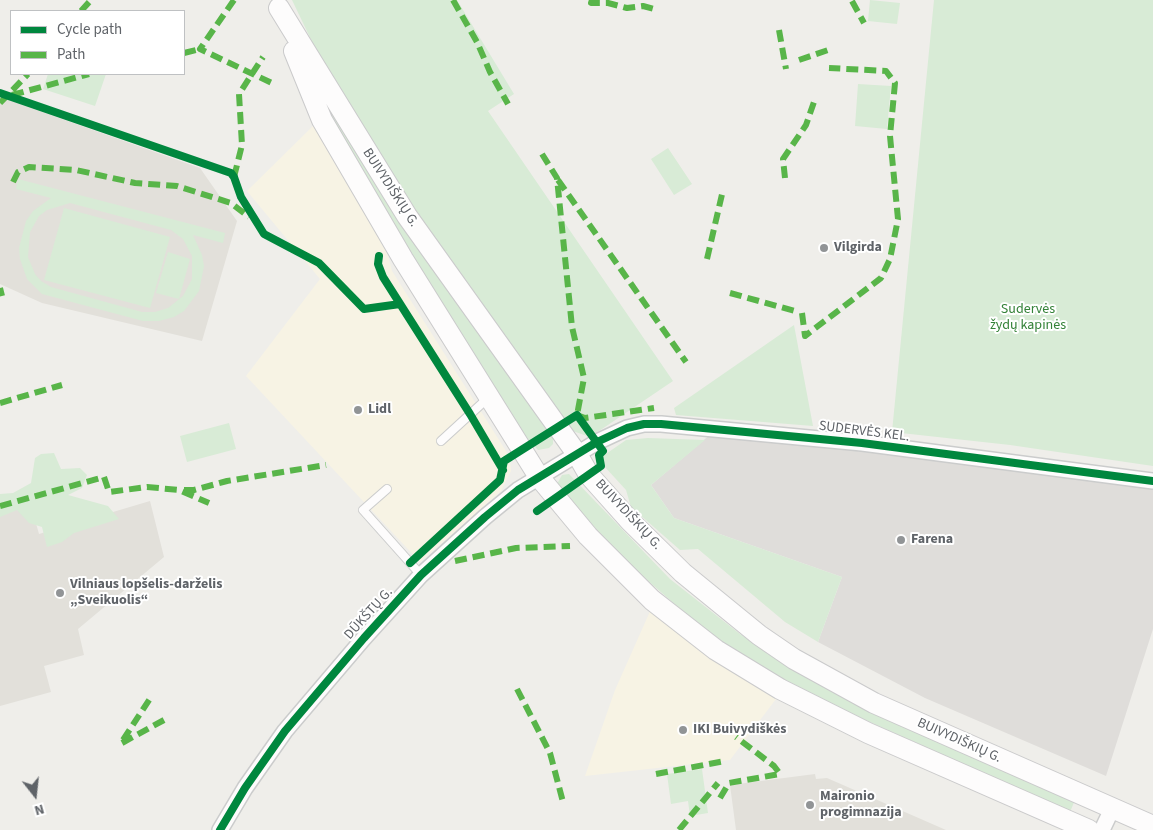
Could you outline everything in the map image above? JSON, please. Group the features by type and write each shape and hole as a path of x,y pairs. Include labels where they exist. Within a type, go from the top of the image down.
{"main road":[{"name":"BUIVYDIŠKIŲ G.","path":"277,4 309,93 322,120 403,259 539,477 588,536 652,600 716,650 780,689 868,733 1088,830"},
{"name":"BUIVYDIŠKIŲ G.","path":"277,4 407,216 577,454 589,475 630,520 683,572 743,622 794,659 874,703 1153,826"}],"street":[{"name":"SUDERVĖS KEL.","path":"577,454 627,428 644,424 661,424 862,443 1153,481"},
{"name":"DŪKŠTŲ G.","path":"220,830 245,788 285,732 364,638 421,575 485,517 539,477 577,454"},
{"path":"1102,830 1112,809"}],"lane":[{"path":"440,440 489,397"},
{"path":"387,488 363,510 421,575"}],"shaded area":[{"path":"0,97 200,168 237,221 202,341 42,303 0,284"},
{"path":"314,125 386,248 392,271 506,451 510,461 511,471 501,491 420,562 246,376 320,279 247,191"},
{"path":"712,433 1153,485 1153,629 1106,776 925,698 818,642 842,577 674,518 651,485"},
{"name":"Vilniaus lopšelis-darželis „Sveikuolis“","path":"150,501 164,557 78,629 84,655 44,666 51,692 0,706 0,511 30,502 39,534"},
{"path":"651,609 716,659 776,699 730,760 585,776 615,690"},
{"name":"Maironio progimnazija","path":"815,774 816,779 827,778 946,830 736,830 730,785"}],"green space":[{"path":"292,0 457,0 514,94 488,111 673,381 599,431 587,436 570,430 425,229 327,73"},
{"path":"870,0 900,3 897,24 868,21"},
{"name":"Sudervės žydų kapinės","path":"934,0 1153,0 1153,466 1010,445 892,432"},
{"path":"299,51 553,436 553,444 549,448 538,450 527,438 412,260 329,117"},
{"path":"48,75 106,75 95,106 43,89"},
{"path":"858,84 891,86 887,129 855,126"},
{"path":"668,148 692,184 674,195 651,159"},
{"path":"18,179 225,233 223,243 193,235 202,255 204,266 199,291 184,311 174,317 159,321 143,321 42,294 27,279 20,259 19,248 26,221 33,211 51,198 16,189","holes":["70,203 171,230 183,239 192,256 192,279 183,296 168,308 155,312 142,312 51,287 41,281 35,274 28,257 30,232 39,216 47,210"]},
{"path":"64,208 170,237 150,308 44,280"},
{"path":"168,252 190,259 179,299 156,293"},
{"path":"794,325 813,426 676,415 674,408"},
{"path":"229,423 236,449 187,462 180,436"},
{"path":"648,438 705,440 651,485 674,518 842,577 818,642 785,622 698,549 680,550 631,507 626,490 604,466 603,456 626,440"},
{"path":"54,453 61,469 80,468 87,475 82,488 68,495 108,506 119,519 74,533 62,542 47,547 42,527 29,523 17,510 0,517 0,494 13,493 31,483 35,458 41,454"},
{"path":"569,474 670,579 740,634 785,663 1075,800 1070,812 810,695 741,654 702,628 639,573 596,529 557,484 562,475"},
{"path":"702,769 708,813 690,816 688,801 671,804 667,774"}],"marked path":[{"path":"82,10 91,0"},
{"path":"234,0 200,49 276,85"},
{"path":"453,0 477,42 490,72 508,104"},
{"path":"592,0 591,3 608,3 627,8 643,6 658,10"},
{"path":"852,1 864,23"},
{"path":"779,30 786,69"},
{"path":"185,53 200,49"},
{"path":"799,60 831,49"},
{"path":"234,177 242,145 239,94 263,57"},
{"path":"802,313 805,336 881,278 890,259 898,219 890,136 895,83 886,71 829,68"},
{"path":"0,103 27,75"},
{"path":"12,95 85,75"},
{"path":"785,178 783,159 806,125 815,99"},
{"path":"542,154 557,178 572,327 584,378 577,415 574,417"},
{"path":"13,182 18,172 29,167 76,170 135,183 177,186 231,203 249,217"},
{"path":"558,180 686,362"},
{"path":"707,259 723,190"},
{"path":"0,288 2,296"},
{"path":"730,293 795,311"},
{"path":"0,403 62,385"},
{"path":"577,415 585,418 654,408"},
{"path":"184,490 194,490 227,481 326,465"},
{"path":"0,506 104,477 109,492 147,487 179,490 209,503"},
{"path":"455,561 516,548 570,546"},
{"path":"517,689 550,753 563,802"},
{"path":"123,740 151,697"},
{"path":"122,743 164,720"},
{"path":"720,798 729,783 780,774 774,766 736,737"},
{"path":"656,774 725,761"},
{"path":"679,830 718,783"}],"cycle path":[{"path":"0,93 231,173 241,197 264,234 319,263 364,309 400,304"},
{"path":"379,256 378,264 383,277 470,414 503,470"},
{"path":"410,563 500,480 504,461 577,415 603,451 599,455 601,466 537,511"},
{"path":"220,830 245,788 285,731 364,638 421,575 518,490 597,442 627,428 644,424 661,424 862,443 1153,481"}],"place":[{"name":"Vilgirda","path":"824,248"},
{"name":"Lidl","path":"358,410"},
{"name":"Farena","path":"901,540"},
{"name":"Vilniaus lopšelis-darželis „Sveikuolis“","path":"60,593"},
{"name":"IKI Buivydiškės","path":"683,730"},
{"name":"Maironio progimnazija","path":"810,805"}]}
